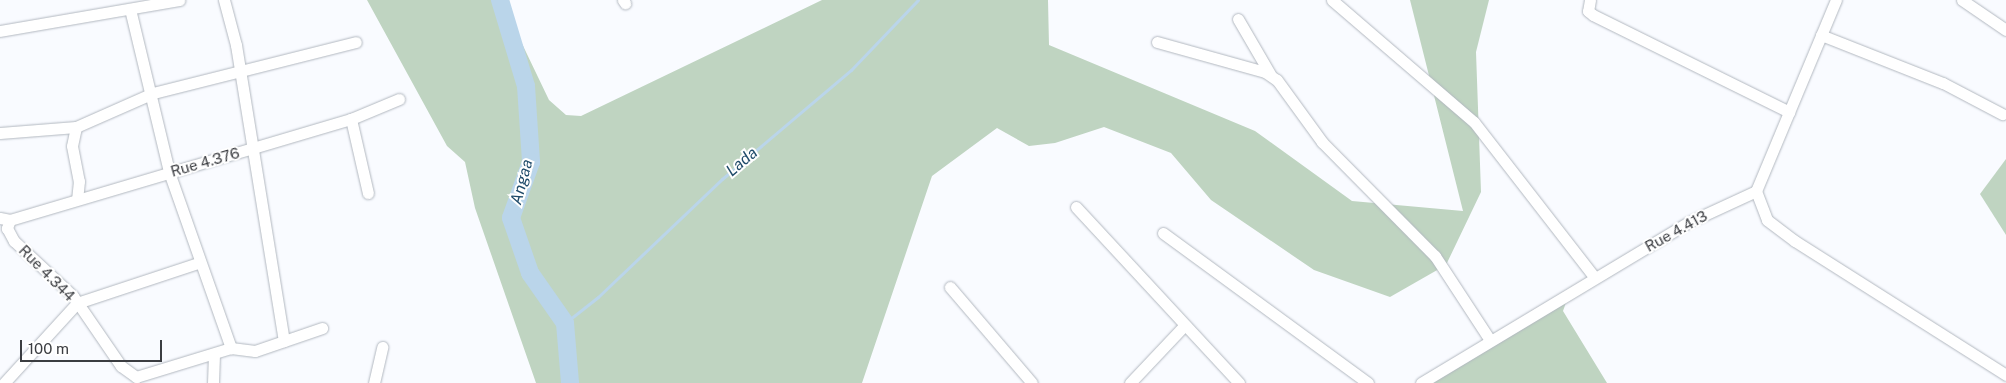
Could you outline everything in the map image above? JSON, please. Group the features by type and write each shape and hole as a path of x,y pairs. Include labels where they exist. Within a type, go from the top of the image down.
{"street":[{"path":"0,31 179,0"},
{"path":"224,0 250,149 267,224 284,341"},
{"path":"1332,0 1474,122 1594,278"},
{"path":"1590,0 1588,11 1593,15 1789,112"},
{"path":"1836,0 1756,191 1767,220 1795,241 2006,374"},
{"path":"1962,0 2006,30"},
{"path":"130,8 153,93 169,172 198,263 231,348"},
{"path":"1238,19 1270,74 1292,95 1322,142 1435,256 1490,340"},
{"path":"1821,35 1943,83 2002,114"},
{"path":"0,133 76,127 153,93 356,42"},
{"path":"1157,42 1270,74"},
{"name":"Rue 4.376","path":"5,219 351,119 399,100"},
{"path":"351,119 368,193"},
{"path":"76,127 72,146 79,181 77,198"},
{"name":"Rue 4.413","path":"1421,383 1689,222 1756,191"},
{"path":"1076,207 1183,327 1239,383"},
{"name":"Rue 4.344","path":"5,219 7,228 14,241 77,303 103,333 121,366 136,380"},
{"path":"1163,233 1368,383"},
{"path":"0,380 4,383 77,303 198,263"},
{"path":"950,287 1032,383"},
{"path":"1130,383 1183,327"},
{"path":"136,380 214,356 231,348 255,351 322,328"},
{"path":"374,383 382,347"},
{"path":"214,356 214,383"}],"green space":[{"path":"367,0 501,0 549,100 566,115 581,116 822,0 1048,0 1049,45 1255,131 1352,201 1463,211 1410,0 1489,0 1476,52 1481,192 1446,265 1390,297 1314,270 1211,200 1171,153 1104,127 1055,143 1029,146 997,128 932,176 862,383 536,383 475,208 465,162 447,146"},
{"path":"2006,159 2006,235 1980,194"},
{"path":"1569,294 1563,311 1607,383 1433,383"}],"waterway":[{"name":"Angaa","path":"500,0 526,86 531,162 511,218 530,273 565,323 570,383"},
{"name":"Lada","path":"565,323 598,297 722,179 851,70 918,0"}]}
